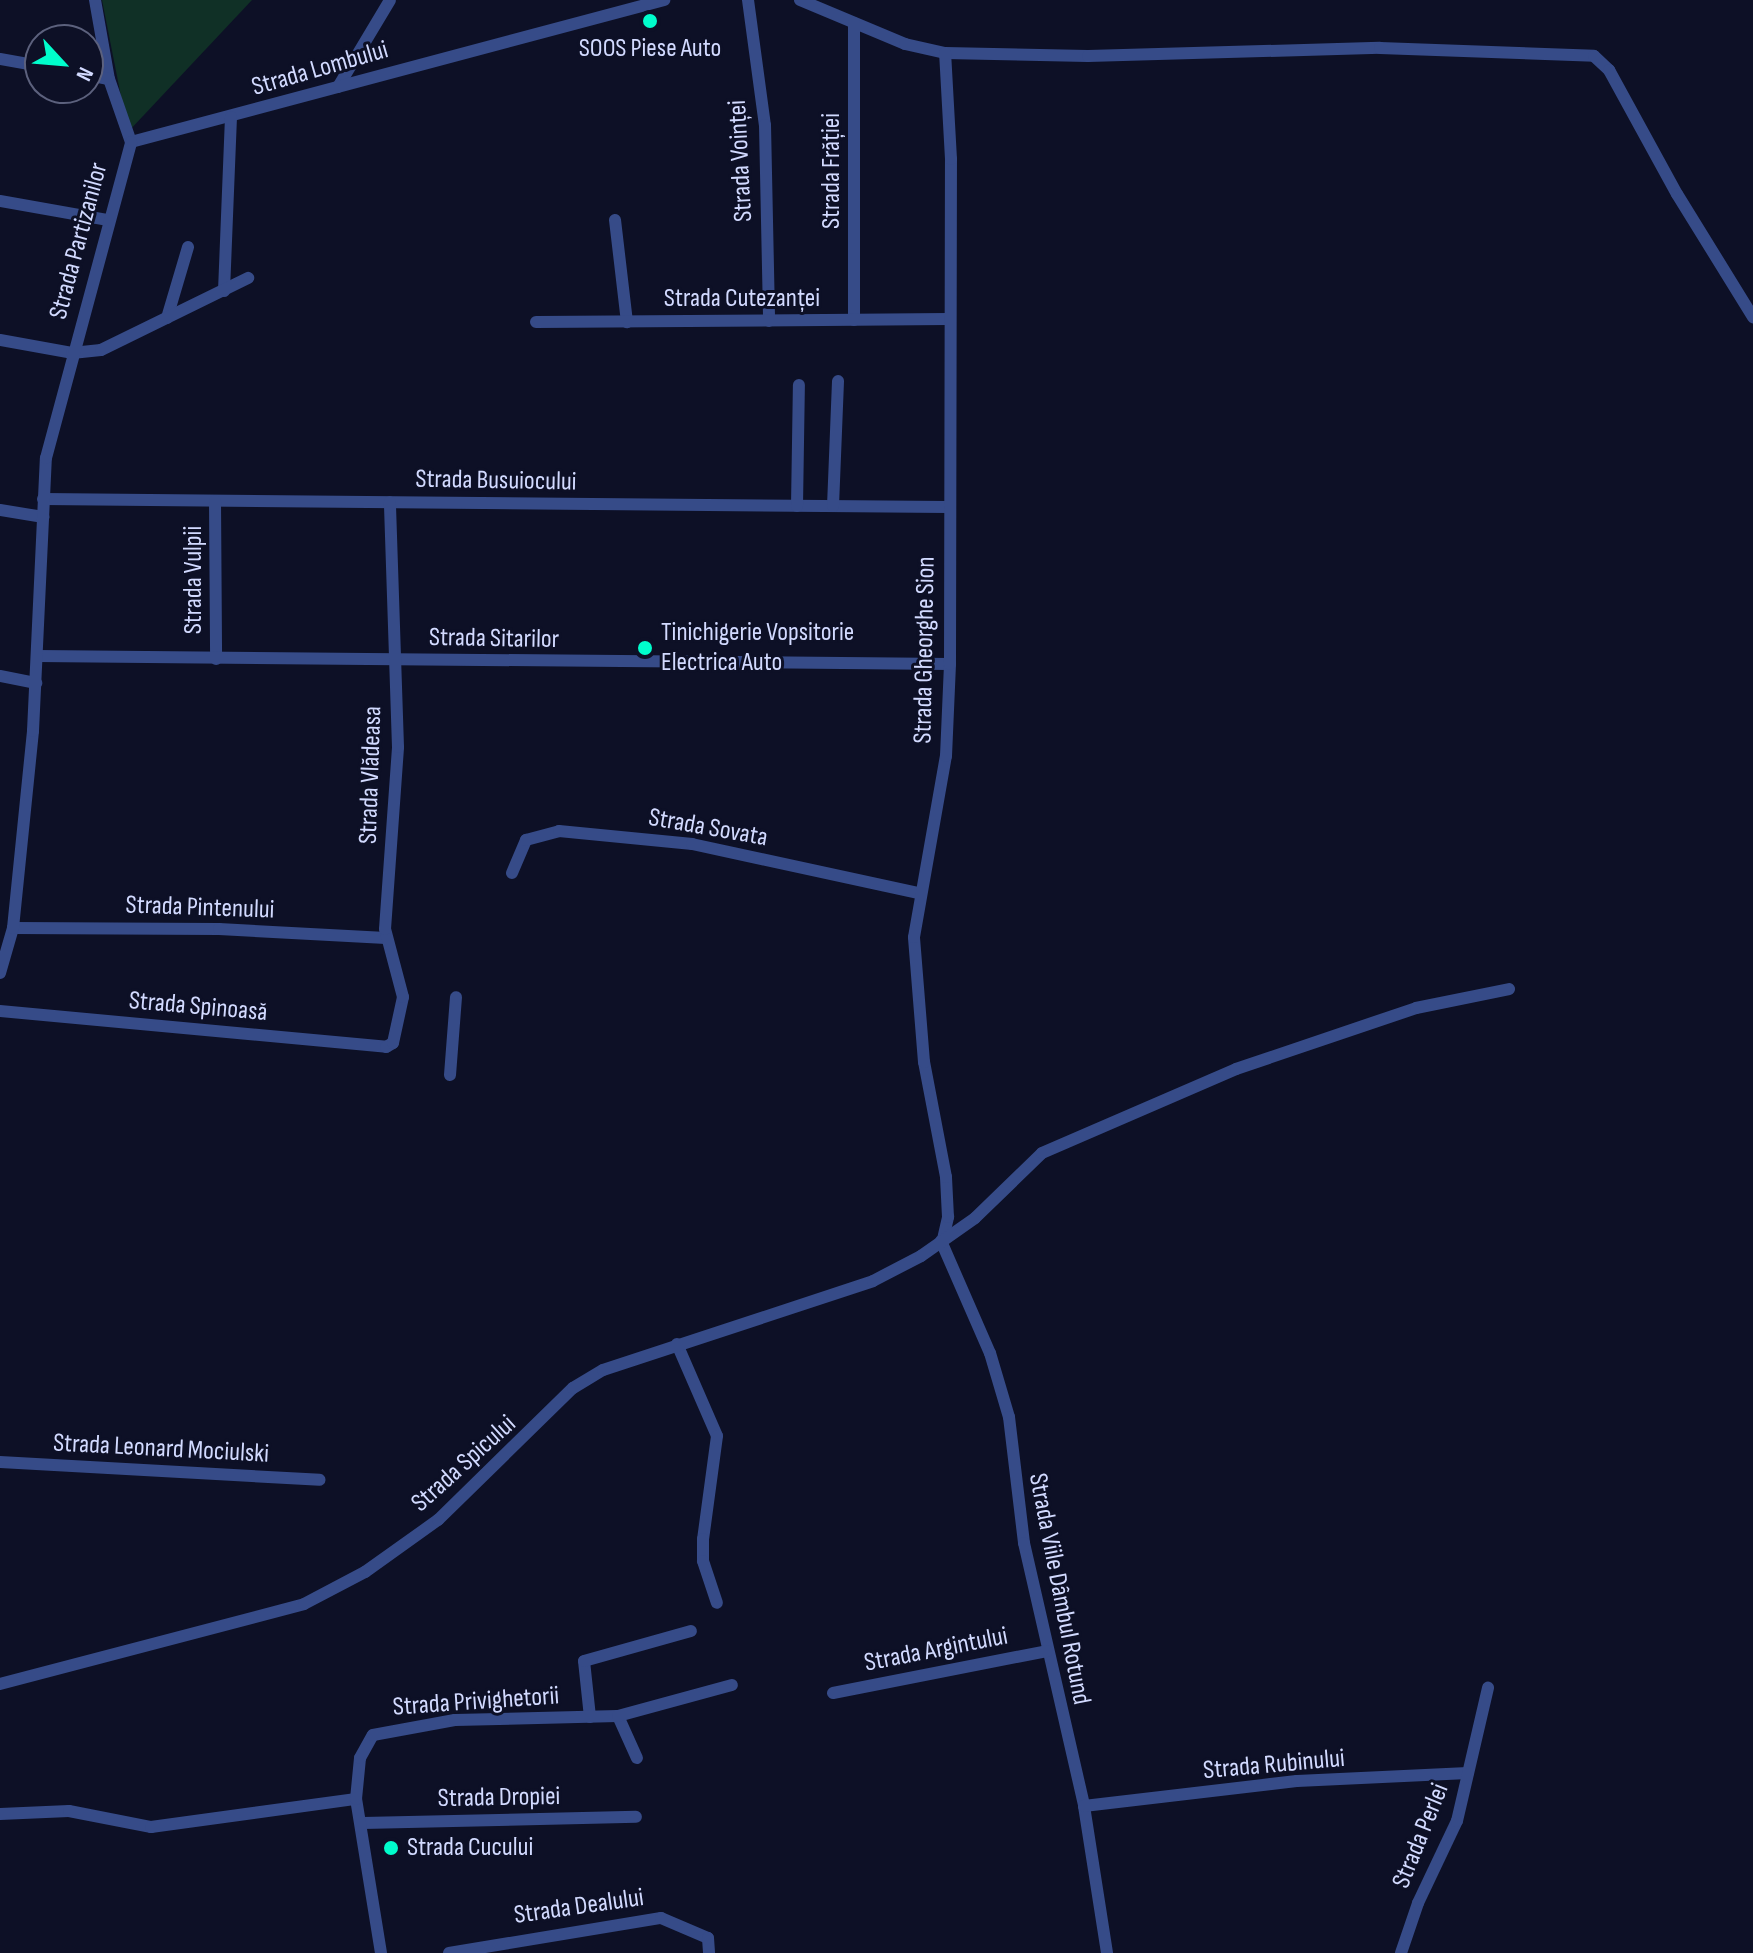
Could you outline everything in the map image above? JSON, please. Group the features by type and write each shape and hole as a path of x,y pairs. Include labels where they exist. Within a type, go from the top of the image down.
{"street":[{"path":"95,0 109,79 131,142"},
{"path":"338,87 390,0"},
{"name":"Strada Lombului","path":"131,142 664,0"},
{"name":"Strada Voinței","path":"748,0 765,125 769,321"},
{"path":"800,0 920,49 945,53 1088,56 1380,48 1594,56 1609,70 1677,194 1753,317"},
{"name":"Strada Frăției","path":"854,23 854,320"},
{"name":"Strada Gheorghe Sion","path":"941,1241 948,1217 946,1177 924,1062 914,937 919,893 946,756 950,664 948,319 951,159 945,53"},
{"path":"0,59 24,63"},
{"path":"104,78 109,79"},
{"path":"224,291 231,117"},
{"name":"Strada Partizanilor","path":"0,973 13,928 36,683 46,458 131,142"},
{"path":"0,201 108,220"},
{"path":"615,220 627,322"},
{"path":"167,318 188,247"},
{"name":"Strada Partizanilor","path":"72,353 101,350 248,278"},
{"name":"Strada Cutezanței","path":"536,322 948,319"},
{"path":"0,340 72,353"},
{"path":"833,506 838,381"},
{"path":"797,506 799,385"},
{"name":"Strada Busuiocului","path":"43,499 948,507"},
{"name":"Strada Vulpii","path":"215,501 216,659"},
{"name":"Strada Vlădeasa","path":"390,502 398,747 386,938 403,988 391,1045"},
{"path":"0,510 43,517"},
{"name":"Strada Sitarilor","path":"37,656 950,664"},
{"path":"0,676 36,683"},
{"name":"Strada Sovata","path":"512,873 526,840 559,831 692,844 919,893"},
{"name":"Strada Pintenului","path":"13,928 219,929 386,938"},
{"name":"Strada Spicului","path":"0,1684 235,1624 336,1589 438,1520 573,1388 603,1370 873,1281 941,1241 1052,1148 1308,1041 1416,1008 1509,989"},
{"path":"450,1075 456,997"},
{"name":"Strada Spinoasă","path":"0,1011 391,1045"},
{"name":"Strada Viile Dâmbul Rotund","path":"941,1241 1002,1386 1015,1493 1047,1651 1084,1806 1107,1953"},
{"path":"677,1344 717,1436 703,1539 703,1561 717,1603"},
{"name":"Strada Leonard Mociulski","path":"0,1462 319,1480"},
{"name":"Strada Privighetorii","path":"590,1717 584,1661 691,1631"},
{"name":"Strada Argintului","path":"833,1693 1047,1651"},
{"name":"Strada Privighetorii","path":"356,1799 368,1739 381,1730 416,1723 618,1716 732,1685"},
{"name":"Strada Perlei","path":"1401,1953 1418,1903 1457,1821 1488,1688"},
{"path":"618,1716 637,1758"},
{"name":"Strada Rubinului","path":"1084,1806 1297,1781 1468,1773"},
{"path":"0,1814 69,1811 151,1827 356,1799 363,1823 381,1953"},
{"name":"Strada Dropiei","path":"363,1823 636,1817"},
{"name":"Strada Dealului","path":"449,1953 659,1918 710,1948"}],"green space":[{"path":"102,0 252,0 128,132"}],"place":[{"name":"SOOS Piese Auto","path":"650,21"},
{"name":"Tinichigerie Vopsitorie Electrica Auto","path":"645,648"},
{"name":"Strada Cucului","path":"391,1848"}]}
